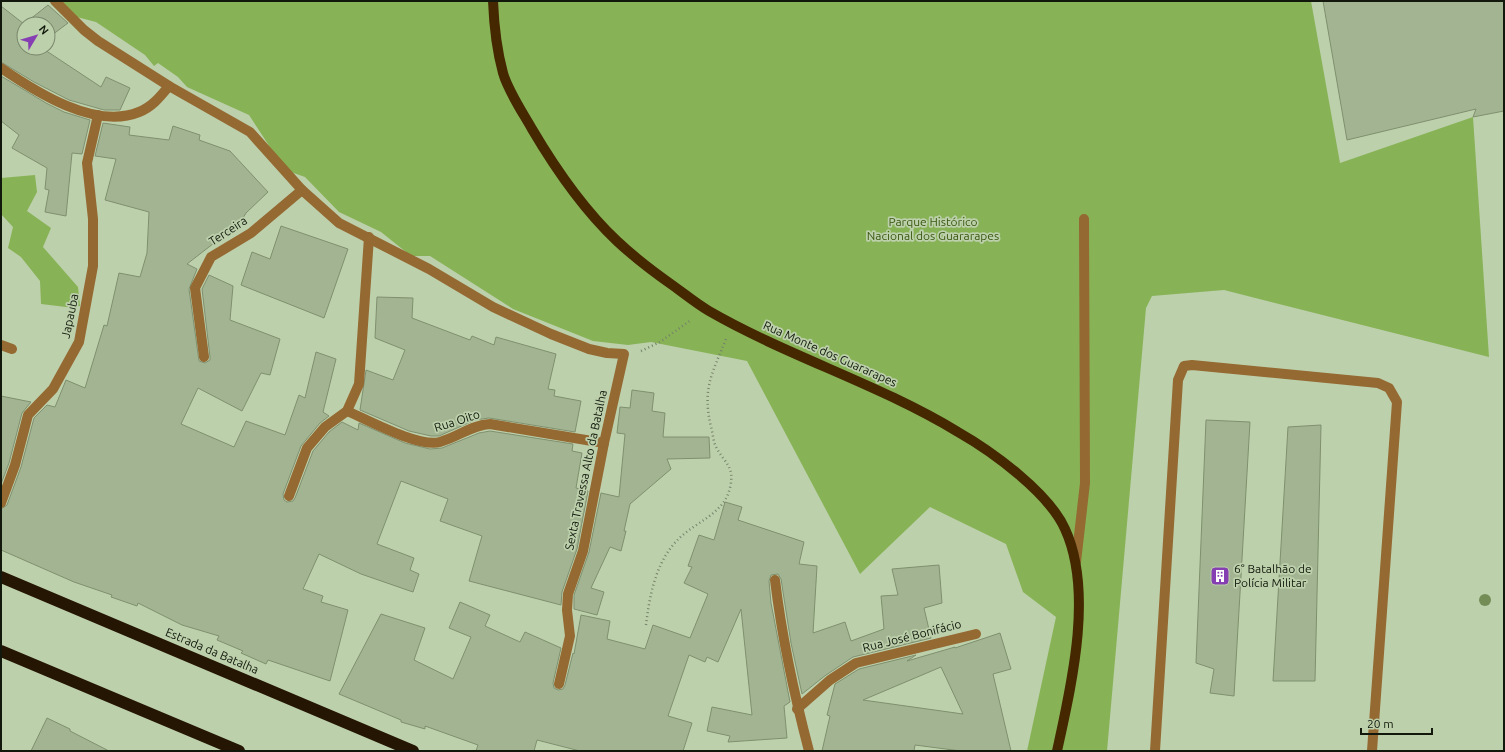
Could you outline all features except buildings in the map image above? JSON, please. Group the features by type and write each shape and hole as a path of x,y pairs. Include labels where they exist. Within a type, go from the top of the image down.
{"highway":[{"name":"Estrada da Batalha","path":"1,577 412,751"},
{"path":"1,651 239,751"}],"main road":[{"name":"Rua Monte dos Guararapes","path":"493,1 504,75 524,116 548,156 578,196 616,241 656,273 707,309 733,324 892,396 928,414 976,442 1024,479 1044,499 1065,528 1072,550 1078,582 1079,627 1068,701 1058,751"}],"street":[{"path":"55,1 84,30 98,41 169,86 250,132 302,190 339,223 356,233 369,237 430,269 493,307 551,334 589,350 607,354 624,354"},
{"path":"1,68 38,93 81,111 98,115 121,116 139,112 156,102 169,86"},
{"name":"Japauba","path":"1,503 15,465 28,415 53,389 79,342 93,266 93,219 86,163 98,115"},
{"name":"Terceira","path":"204,357 195,288 211,258 251,233 302,190"},
{"path":"1075,568 1085,483 1084,219"},
{"path":"289,496 307,448 325,427 347,411 359,384 369,237"},
{"path":"1,345 12,349"},
{"name":"Sexta Travessa Alto da Batalha","path":"559,684 570,636 567,610 568,594 583,551 604,443 624,354"},
{"path":"1155,751 1178,380 1184,366 1192,365 1378,384 1389,388 1397,402 1372,751"},
{"name":"Rua Oito","path":"347,411 407,437 426,443 439,442 480,425 490,424 604,443"},
{"path":"775,580 780,627 797,709 809,751"},
{"name":"Rua José Bonifácio","path":"797,709 830,680 856,663 976,634"}],"path":[{"path":"624,354 642,351 660,342 707,309"},
{"path":"646,624 650,595 660,567 669,550 683,535 720,508 730,489 731,470 716,446 706,406 709,382 733,324"}],"green space":[{"name":"Parque Histórico Nacional dos Guararapes","path":"62,1 1311,1 1340,163 1473,117 1489,357 1224,290 1152,296 1146,308 1107,751 1027,751 1056,617 1023,592 1006,544 930,507 860,574 747,361 651,342 628,345 593,341 513,309 430,256 411,256 381,232 339,212 305,177 285,170 249,115 187,87 178,77 158,63 154,66 145,55 96,22 69,15"},
{"path":"35,175 37,192 27,211 51,228 43,247 78,287 80,306 66,307 41,304 40,281 21,257 8,248 13,227 1,214 1,178"}],"place":[{"name":"6° Batalhão de Polícia Militar","path":"1220,576"}]}
